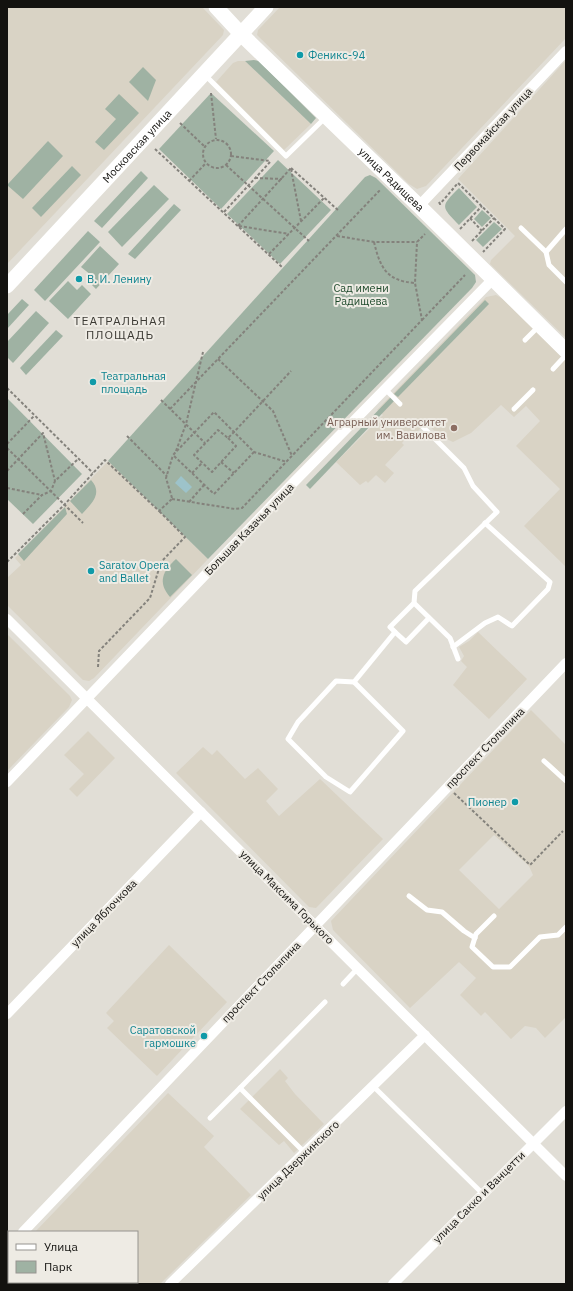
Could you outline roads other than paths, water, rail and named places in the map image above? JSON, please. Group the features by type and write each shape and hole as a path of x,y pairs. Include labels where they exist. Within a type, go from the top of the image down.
{"street":[{"name":"улица Радищева","path":"216,7 241,34 327,116 566,351"},
{"name":"Московская улица","path":"7,286 266,7"},
{"name":"Первомайская улица","path":"419,206 566,51"},
{"name":"Большая Казачья улица","path":"7,782 385,389 493,279"},
{"name":"улица Максима Горького","path":"7,619 88,698 566,1176"},
{"name":"проспект Столыпина","path":"24,1231 566,663"},
{"name":"улица Яблочкова","path":"7,1014 201,812"},
{"name":"улица Дзержинского","path":"170,1284 374,1087 425,1035"},
{"name":"улица Сакко и Ванцетти","path":"393,1284 566,1111"}],"lane":[{"path":"205,74 286,156 327,116"},
{"path":"522,228 546,252 549,265 566,282"},
{"path":"546,252 566,229"},
{"path":"525,340 540,325"},
{"path":"553,369 566,355"},
{"path":"385,389 400,404"},
{"path":"514,409 533,390"},
{"path":"420,424 464,468 473,486 497,512 415,591 414,604 390,627 406,642 429,618"},
{"path":"453,647 485,623 498,617 512,626 548,589 550,582 485,523"},
{"path":"414,604 450,638 458,659"},
{"path":"354,682 395,632"},
{"path":"336,681 354,682 403,731 350,792 326,777 288,738 298,722 336,681"},
{"path":"544,761 566,782"},
{"path":"409,896 427,910 442,912 464,931 475,938"},
{"path":"494,916 476,934 472,946 493,967 510,967 540,937 558,935 566,927"},
{"path":"343,984 358,968"},
{"path":"210,1118 325,1002"},
{"path":"374,1087 483,1194"},
{"path":"240,1088 305,1153"}],"water":[{"path":"181,476 192,487 186,493 175,483"}],"place":[{"name":"Феникс-94","path":"300,55"},
{"name":"В. И. Ленину","path":"79,279"},
{"name":"Театральная площадь","path":"93,382"},
{"name":"Аграрный университет им. Вавилова","path":"454,428"},
{"name":"Saratov Opera and Ballet","path":"91,571"},
{"name":"Пионер","path":"515,802"},
{"name":"Саратовской гармошке","path":"204,1036"}],"district":[{"name":"ТЕАТРАЛЬНАЯ ПЛОЩАДЬ","path":"120,327"}],"park label":[{"name":"Сад имени Радищева","path":"361,294"}]}
